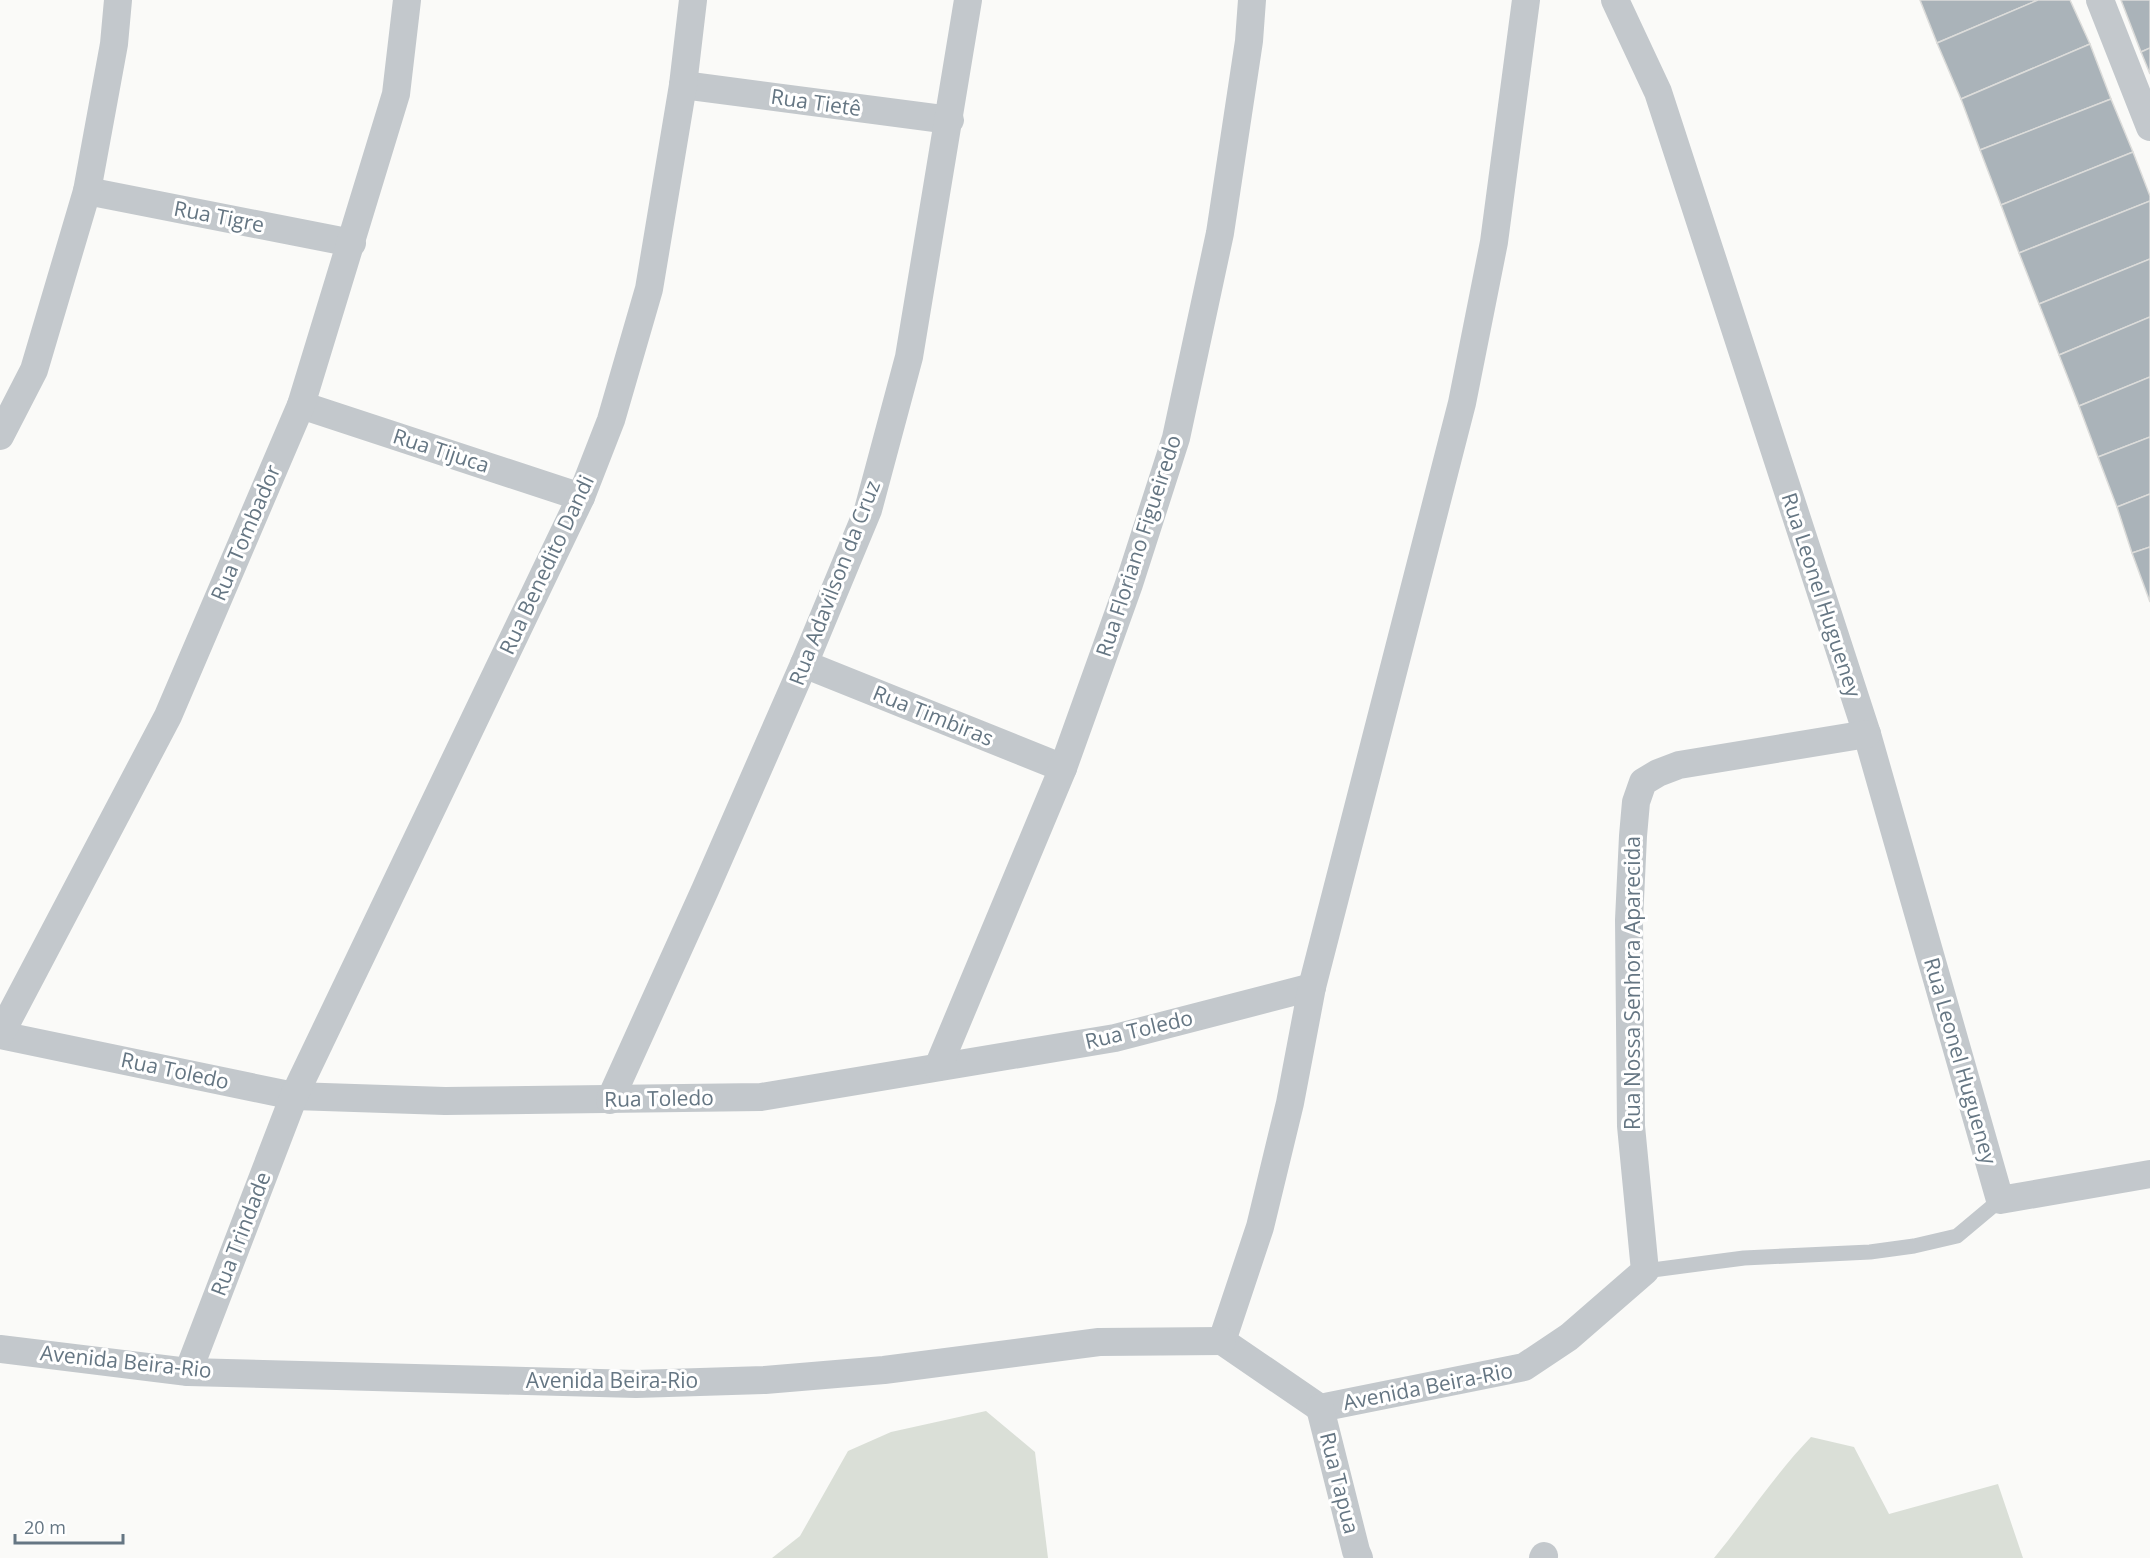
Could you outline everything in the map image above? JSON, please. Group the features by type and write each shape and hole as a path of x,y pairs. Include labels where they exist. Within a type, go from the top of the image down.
{"street":[{"path":"0,436 34,370 87,191 114,44 118,0"},
{"name":"Rua Tombador","path":"0,1035 168,716 301,405 396,94 407,0"},
{"name":"Rua Benedito Dandi","path":"294,1096 581,497 611,420 649,289 683,85 693,0"},
{"name":"Rua Adavilson da Cruz","path":"610,1100 804,664 868,510 909,357 950,120 968,0"},
{"name":"Rua Floriano Figueiredo","path":"938,1067 1063,768 1129,584 1176,438 1220,233 1249,41 1252,0"},
{"path":"1320,1408 1222,1341 1260,1227 1290,1103 1312,987 1461,403 1494,242 1526,0"},
{"name":"Rua Leonel Hugueney","path":"1615,0 1658,92 1867,734 2000,1200"},
{"path":"2100,0 2150,127"},
{"name":"Rua Tietê","path":"683,85 950,120"},
{"name":"Rua Tigre","path":"87,191 352,243"},
{"name":"Rua Tijuca","path":"301,405 581,497"},
{"name":"Rua Timbiras","path":"804,664 1063,768"},
{"name":"Rua Nossa Senhora Aparecida","path":"1645,1271 1631,1126 1629,920 1636,802 1643,782 1679,765 1867,734"},
{"name":"Rua Toledo","path":"0,1035 294,1096 445,1101 761,1097 1115,1038 1312,987"},
{"name":"Rua Trindade","path":"188,1371 294,1096"},
{"path":"2000,1200 2150,1174"},
{"name":"Avenida Beira-Rio","path":"1320,1408 1524,1367 1569,1337 1645,1271"},
{"name":"Avenida Beira-Rio","path":"0,1349 188,1371 636,1384 753,1381 884,1370 1099,1342 1222,1341"},
{"name":"Rua Tapua","path":"1320,1408 1359,1558"}],"lane":[{"path":"1645,1271 1744,1258 1870,1252 1914,1246 1957,1236 2000,1200"}],"shaded area":[{"path":"986,1411 1035,1452 1048,1558 772,1558 800,1536 848,1451 891,1432"},
{"path":"1811,1437 1854,1447 1889,1514 1998,1484 2023,1558 1714,1558 1785,1466"}],"building":[{"path":"1920,0 2038,0 1937,43"},
{"path":"2038,0 2070,0 2090,44 1961,99 1937,43"},
{"path":"2121,0 2150,0 2150,48 2141,52"},
{"path":"2090,44 2111,99 1980,150 1961,99"},
{"path":"2150,48 2150,74 2141,52"},
{"path":"2111,99 2133,152 2001,205 1980,150"},
{"path":"2133,152 2150,201 2019,253 2001,205"},
{"path":"2150,201 2150,259 2039,304 2019,253"},
{"path":"2150,259 2150,317 2059,355 2039,304"},
{"path":"2150,317 2150,377 2079,406 2059,355"},
{"path":"2150,377 2150,437 2098,457 2079,406"},
{"path":"2150,437 2150,494 2117,507 2098,457"},
{"path":"2150,494 2150,547 2132,553 2117,507"},
{"path":"2150,547 2150,602 2132,553"}]}
